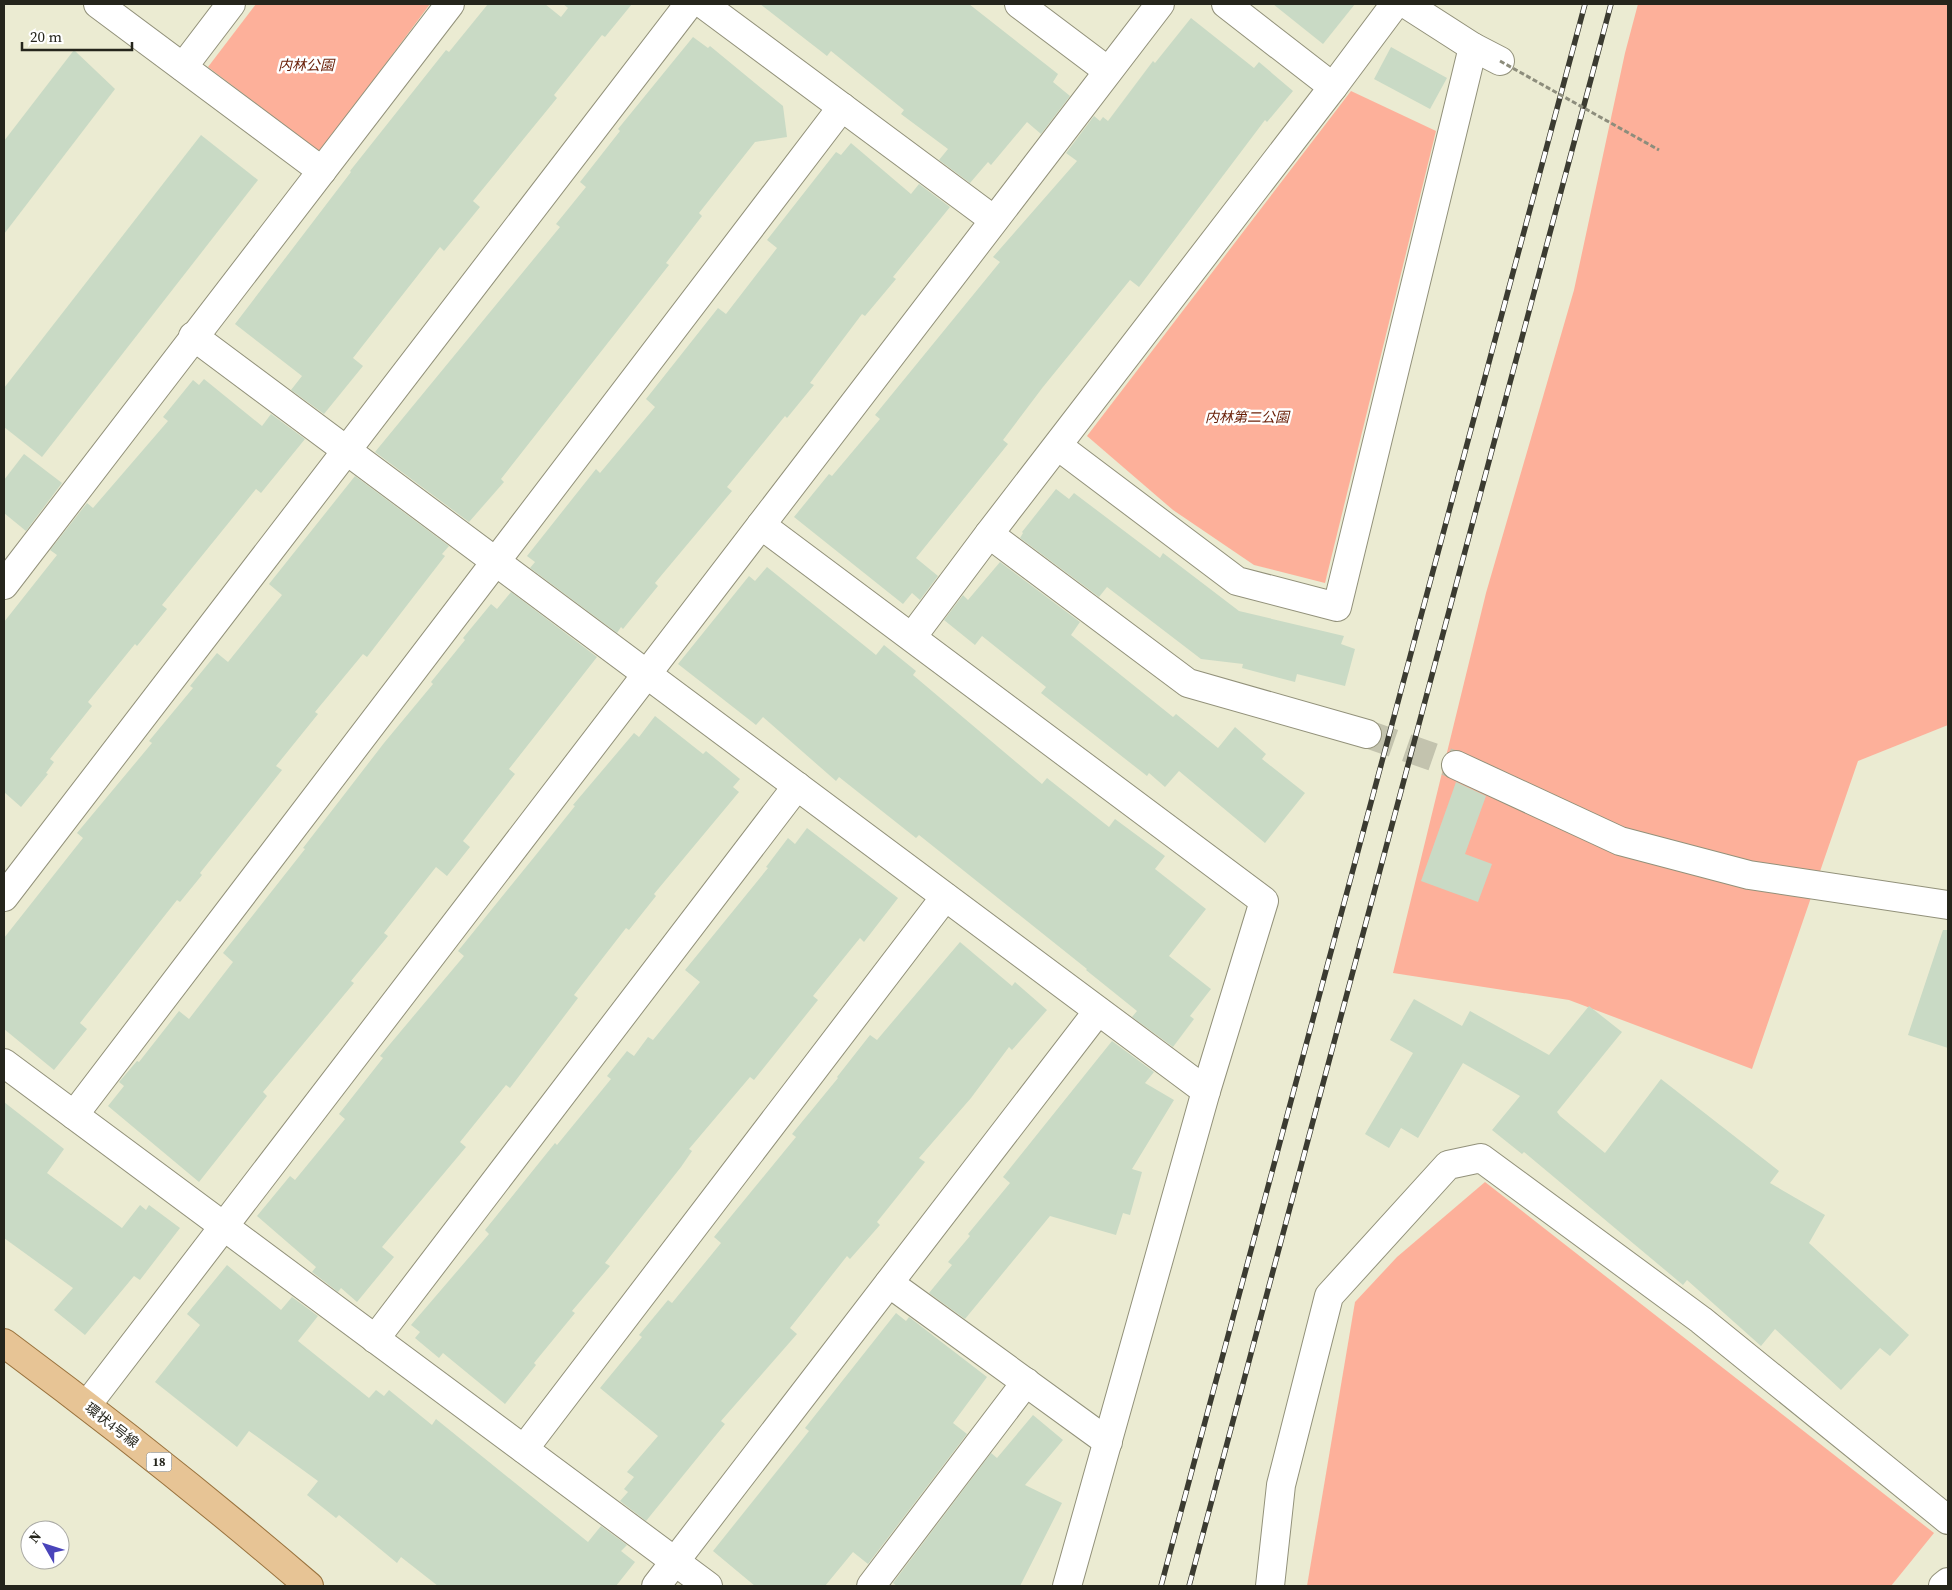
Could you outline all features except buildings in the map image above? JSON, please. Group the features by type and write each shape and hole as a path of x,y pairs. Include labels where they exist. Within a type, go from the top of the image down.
{"main road":[{"name":"環状4号線","path":"4,1343 87,1405 220,1510 309,1586"}],"street":[{"path":"98,4 322,171"},
{"path":"183,67 231,4"},
{"path":"4,584 450,4"},
{"path":"4,897 689,4"},
{"path":"703,4 994,220"},
{"path":"1019,4 1108,71"},
{"path":"87,1405 1160,4"},
{"path":"1226,4 1333,87"},
{"path":"912,638 989,534 1395,4"},
{"path":"1406,4 1474,47 1500,61"},
{"path":"1058,446 1238,581 1337,607 1474,47"},
{"path":"74,1115 842,107"},
{"path":"193,336 1206,1091"},
{"path":"761,525 1264,901 1206,1091 1067,1586"},
{"path":"989,534 1188,683 1368,734"},
{"path":"1456,765 1620,841 1750,875 1948,905"},
{"path":"375,1339 797,786"},
{"path":"524,1449 945,896"},
{"path":"656,1586 1098,1011"},
{"path":"4,1063 708,1586"},
{"path":"1270,1586 1281,1485 1329,1296 1448,1165 1481,1158 1701,1320 1948,1520"},
{"path":"889,1283 1108,1442"},
{"path":"871,1586 1026,1382"},
{"path":"1943,1586 1948,1582"}],"path":[{"path":"1500,61 1660,150"}],"green space":[{"name":"内林公園","path":"256,4 430,4 320,152 208,67"},
{"path":"1638,4 1948,4 1948,725 1858,761 1752,1069 1569,1000 1393,973 1486,593 1574,290 1625,53"},
{"name":"内林第二公園","path":"1351,91 1436,131 1325,583 1254,565 1173,510 1087,436"},
{"path":"1485,1182 1934,1533 1891,1586 1307,1586 1355,1302 1397,1257"}],"tunnel":[{"path":"1367,734 1456,765"}],"railway":[{"path":"1161,1586 1585,4"},
{"path":"1189,1586 1611,4"}]}
